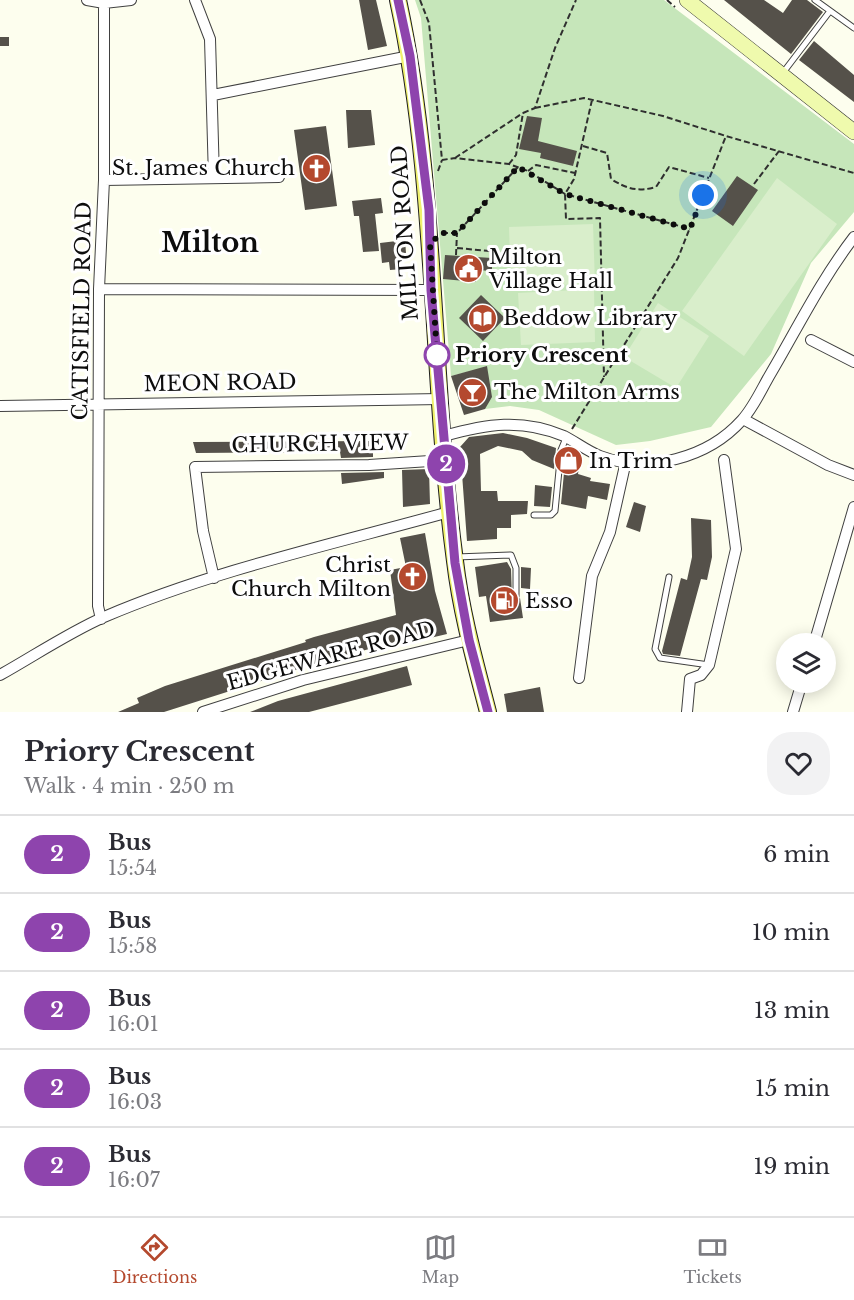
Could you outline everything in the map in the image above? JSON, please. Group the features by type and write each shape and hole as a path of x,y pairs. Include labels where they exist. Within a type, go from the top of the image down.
{"main road":[{"name":"MILTON ROAD","path":"398,0 410,56 429,210 431,290 454,558 469,640 488,712"},
{"path":"687,0 854,132"}],"street":[{"path":"87,0 104,3 129,0"},
{"path":"195,0 210,39 214,178"},
{"name":"CATISFIELD ROAD","path":"101,619 98,606 99,289 105,180 104,3"},
{"path":"213,95 410,56"},
{"path":"105,180 279,177"},
{"path":"444,436 480,426 512,423 543,428 600,456 626,461 655,462 691,456 718,441 743,419 827,273 854,237"},
{"path":"99,289 431,290"},
{"path":"811,340 854,362"},
{"name":"MEON ROAD","path":"0,406 441,399"},
{"path":"743,419 828,465 854,475"},
{"name":"CHURCH VIEW","path":"214,578 203,531 195,467 369,465 446,460"},
{"path":"687,712 690,679 701,675 709,665 735,549 723,460"},
{"path":"579,678 591,576 610,532 626,461"},
{"path":"817,633 854,507"},
{"path":"0,675 101,619 214,578 449,512"},
{"name":"EDGEWARE ROAD","path":"203,712 303,680 469,640"},
{"path":"793,712 799,693"}],"lane":[{"path":"815,0 854,28"},
{"path":"782,74 830,11"},
{"path":"534,514 551,515 555,511 561,450 566,438"},
{"path":"454,558 511,555 516,568 516,596"},
{"path":"669,577 655,649 660,658 709,665"}],"path":[{"path":"420,0 429,23 442,160 455,158 509,164 528,171 565,194 690,229"},
{"path":"535,108 555,48 576,0"},
{"path":"455,158 523,113 535,108 585,98 663,116 854,173"},
{"path":"592,100 583,146 575,173 565,194 566,219 600,218 604,377"},
{"path":"509,164 516,155 523,113"},
{"path":"566,438 678,258 726,136"},
{"path":"583,146 607,153 611,179 623,186 642,191 656,187 669,167 710,178"},
{"path":"754,184 779,151"},
{"path":"528,171 536,165 575,173"},
{"path":"456,255 457,233 518,167"},
{"path":"430,244 441,233 457,233"},
{"path":"457,248 510,253"}],"green space":[{"path":"415,0 664,0 854,144 854,212 811,263 771,354 711,427 650,441 616,445 539,410 510,406 485,409 487,367 451,376 421,18"},
{"path":"777,178 837,224 744,356 682,311"},
{"path":"593,224 595,284 511,286 509,227"},
{"path":"594,289 595,342 521,345 518,293"},
{"path":"658,303 709,336 676,388 624,357"}],"building":[{"path":"359,0 376,0 387,46 368,50"},
{"path":"724,0 764,0 783,13 792,0 807,0 823,12 791,54"},
{"path":"0,37 9,37 9,46 0,46"},
{"path":"814,41 854,75 854,102 799,60"},
{"path":"346,110 371,110 375,145 348,148"},
{"path":"527,116 542,118 538,141 577,151 573,166 540,158 541,153 519,149"},
{"name":"St. James Church","path":"326,126 337,206 305,210 294,130"},
{"path":"737,176 758,190 733,226 712,211"},
{"path":"381,198 383,213 375,214 379,251 363,252 359,216 354,216 352,201"},
{"path":"405,240 406,253 401,253 403,269 390,270 389,262 382,263 380,243"},
{"name":"Milton Village Hall","path":"445,255 492,258 492,271 476,270 476,282 443,279"},
{"name":"Beddow Library","path":"481,295 505,318 483,341 459,318"},
{"name":"The Milton Arms","path":"487,366 492,397 485,409 464,415 451,376"},
{"path":"503,433 556,448 554,469 532,460 522,451 498,446 480,454 481,491 497,491 498,501 528,501 527,514 511,515 511,528 497,528 497,539 467,541 460,447 469,437"},
{"path":"373,441 373,457 341,458 340,452 196,453 193,442"},
{"path":"566,452 580,460 578,474 591,478 590,481 610,484 607,500 588,496 586,509 561,504"},
{"path":"429,469 430,504 403,507 402,470"},
{"path":"384,472 384,478 342,484 341,473"},
{"path":"535,485 552,487 550,507 534,506"},
{"path":"634,502 646,506 640,532 626,527"},
{"path":"691,518 711,520 712,557 707,580 701,579 680,656 663,654 681,578 687,580 692,557"},
{"path":"425,533 435,591 447,634 413,642 412,638 327,660 164,712 118,712 139,703 137,698 165,686 306,642 305,640 314,637 396,615 390,570 406,567 400,538"},
{"path":"507,562 511,569 512,598 515,601 520,598 523,618 490,622 486,596 479,597 475,567"},
{"path":"521,567 531,568 530,589 521,588"},
{"path":"407,666 412,685 309,712 250,712 278,701"},
{"path":"540,687 544,712 507,712 504,694"}],"bus line":[{"name":"2","path":"398,0 410,56 429,210 431,290 455,563 469,640 488,712"}],"place":[{"name":"St. James Church","path":"316,168"},
{"name":"Milton Village Hall","path":"468,269"},
{"name":"Beddow Library","path":"482,318"},
{"name":"Priory Crescent","path":"437,355"},
{"name":"The Milton Arms","path":"473,392"},
{"name":"In Trim","path":"568,461"},
{"name":"Christ Church Milton","path":"412,577"},
{"name":"Esso","path":"504,601"}],"district":[{"name":"Milton","path":"210,242"}],"route":[{"path":"437,355 431,290 430,244 441,233 457,233 518,167 565,194 690,229 703,195"}]}
